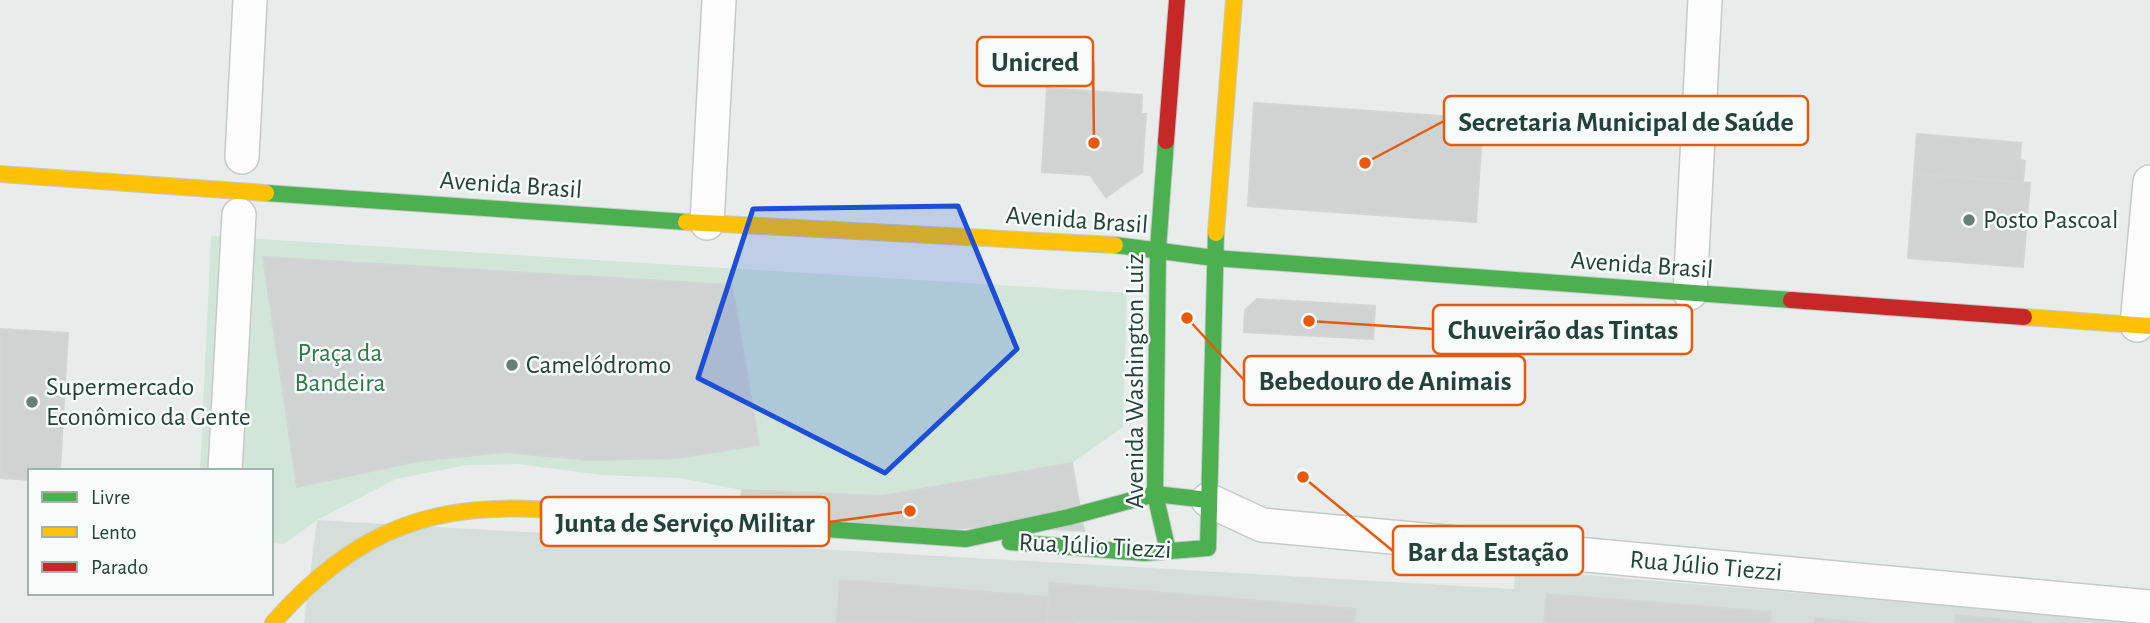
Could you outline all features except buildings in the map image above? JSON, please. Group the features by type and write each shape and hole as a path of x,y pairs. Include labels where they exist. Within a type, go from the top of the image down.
{"street":[{"path":"242,157 250,0"},
{"path":"707,223 719,0"},
{"name":"Avenida Washington Luiz","path":"1168,551 1155,494 1158,249 1177,0"},
{"path":"1208,548 1214,258 1234,0"},
{"path":"1690,293 1705,0"},
{"name":"Avenida Brasil","path":"0,174 707,223 1158,249 1214,258 2143,326"},
{"path":"2143,326 2150,181"},
{"path":"225,469 239,215"},
{"path":"966,539 1069,517 1155,494"},
{"name":"Rua Júlio Tiezzi","path":"1155,494 1208,500 1262,525 2150,607"},
{"name":"Rua Júlio Tiezzi","path":"273,623 300,590 350,550 413,522 458,510 531,508 1144,553 1208,548 1262,525"}],"highlighted area":[{"path":"958,206 1017,349 885,473 698,378 753,209"}],"shaded area":[{"path":"317,520 1514,589 1515,569 2150,623 304,623"}],"green space":[{"name":"Praça da Bandeira","path":"211,236 1127,293 1123,427 1072,463 882,496 742,490 679,478 602,475 517,464 467,465 396,479 317,520 284,544 273,543 273,469 200,469"}],"traffic: fast":[{"path":"1166,141 1158,249 1155,494 1168,551"},
{"path":"266,193 686,222"},
{"path":"1010,542 1144,553 1208,548 1216,233"},
{"path":"1115,245 1214,258 1791,300"},
{"path":"556,510 966,539 1069,517 1155,494 1208,500"}],"traffic: slow":[{"path":"1216,233 1234,0"},
{"path":"0,174 266,193"},
{"path":"686,222 1115,245"},
{"path":"2024,317 2150,326"},
{"path":"273,623 335,564 366,544 399,528 434,517 471,511 512,508 556,510"}],"traffic: jam":[{"path":"1166,141 1177,0"},
{"path":"1791,300 2024,317"}],"place":[{"name":"Unicred","path":"1094,143"},
{"name":"Secretaria Municipal de Saúde","path":"1365,163"},
{"name":"Posto Pascoal","path":"1969,220"},
{"name":"Bebedouro de Animais","path":"1187,318"},
{"name":"Chuveirão das Tintas","path":"1309,321"},
{"name":"Camelódromo","path":"512,365"},
{"name":"Supermercado Econômico da Gente","path":"32,402"},
{"name":"Bar da Estação","path":"1303,477"},
{"name":"Junta de Serviço Militar","path":"910,511"}]}
